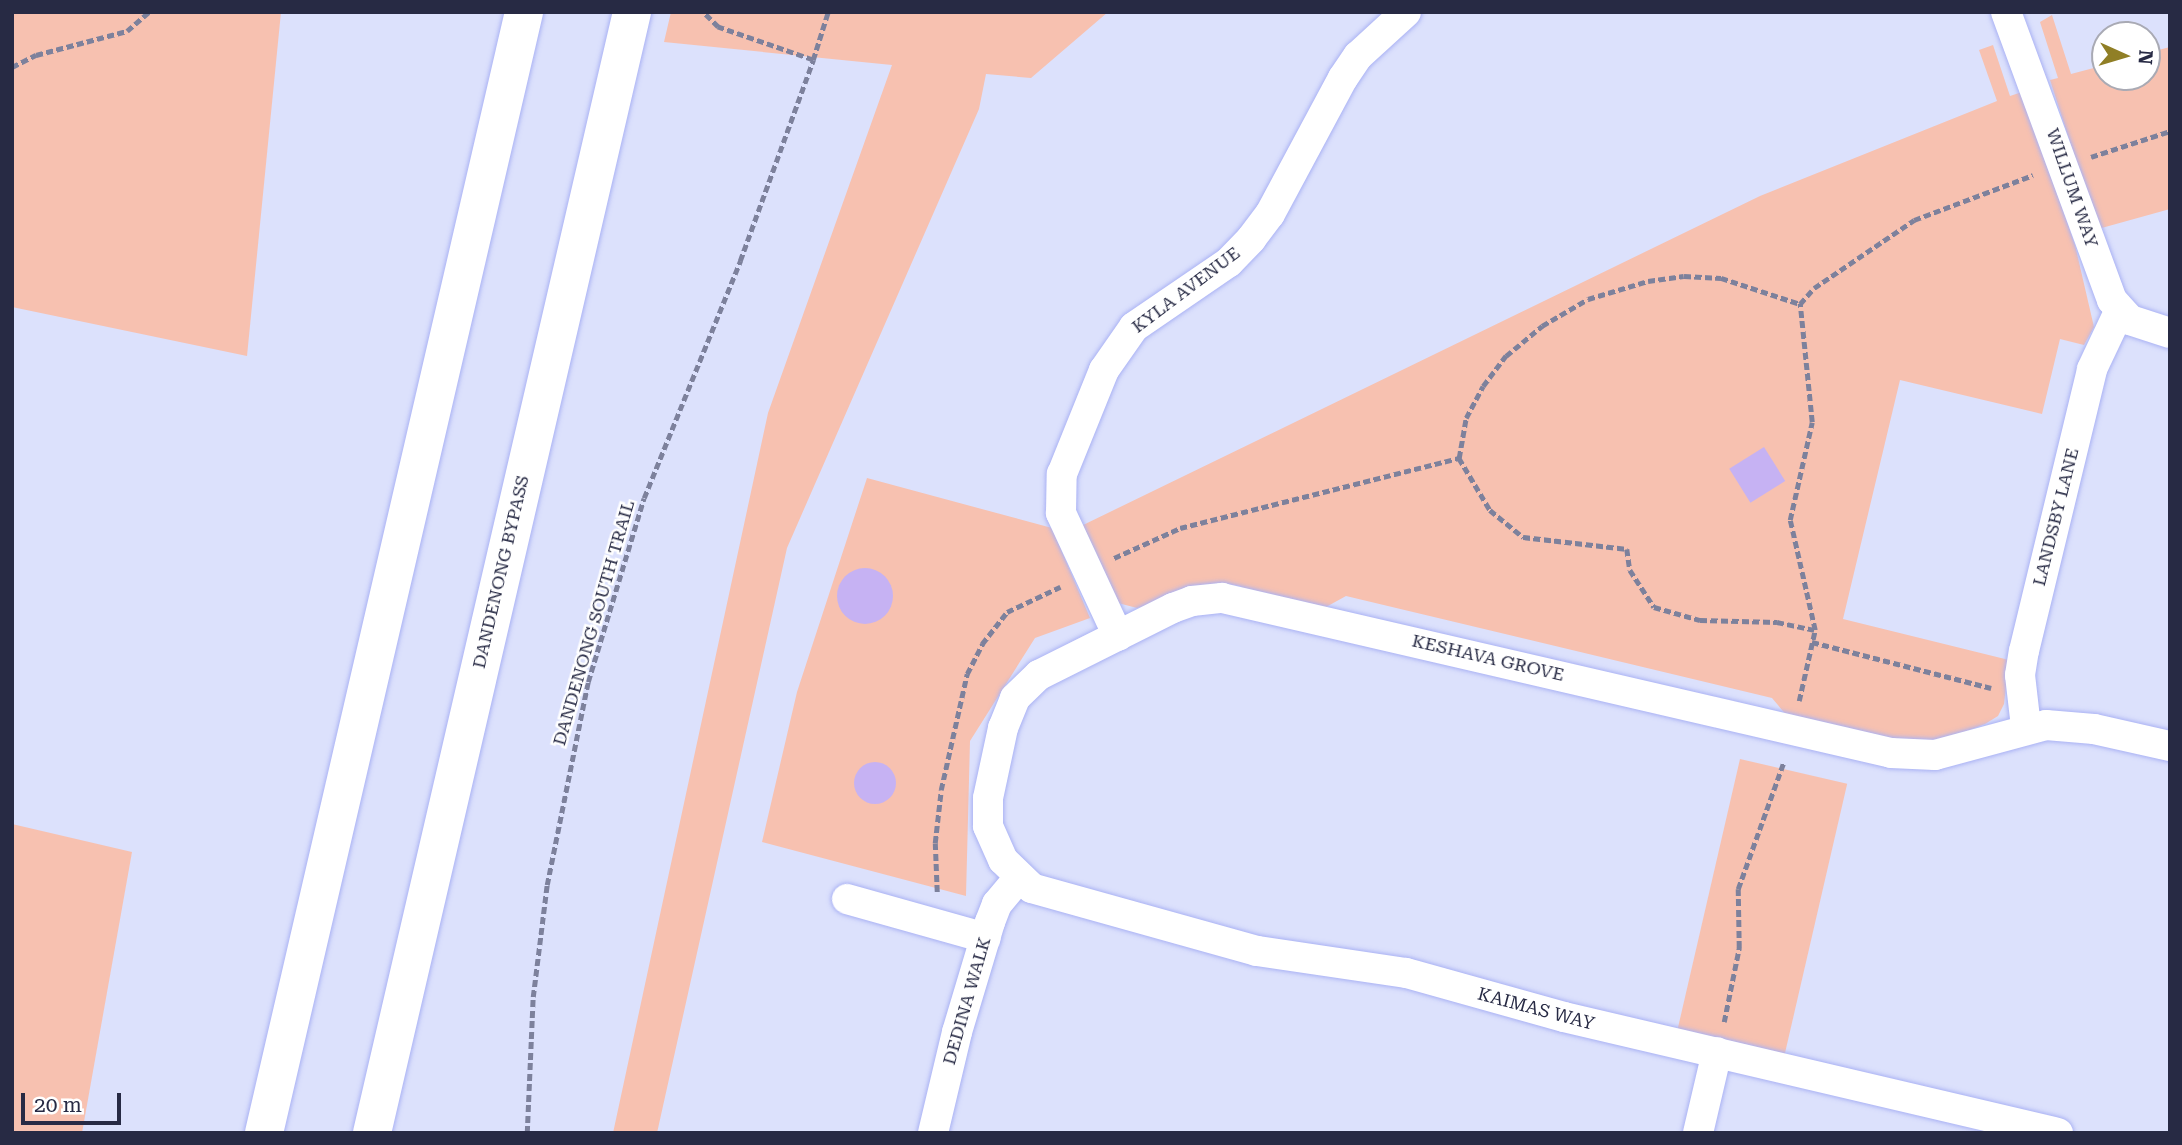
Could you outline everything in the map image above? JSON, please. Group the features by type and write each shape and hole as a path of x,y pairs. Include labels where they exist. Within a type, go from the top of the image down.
{"highway":[{"path":"264,1133 524,12"},
{"name":"DANDENONG BYPASS","path":"372,1133 632,12"}],"street":[{"name":"KYLA AVENUE","path":"1118,636 1061,513 1062,474 1110,359 1134,327 1229,262 1251,239 1276,203 1343,78 1358,56 1406,12"},
{"name":"WILLUM WAY","path":"2006,12 2119,312"},
{"path":"2119,312 2170,333"},
{"name":"LANDSBY LANE","path":"2026,727 2021,691 2024,651 2092,369 2119,312"},
{"name":"KESHAVA GROVE","path":"1019,878 993,843 987,812 1010,709 1030,681 1192,601 1239,600 1914,756 1953,751 2026,727 2094,729 2170,746"},
{"name":"DEDINA WALK","path":"933,1133 953,1046 997,905 1019,878"},
{"name":"KAIMAS WAY","path":"1019,878 1032,888 1070,901 1257,951 1406,973 1564,1017 2058,1133"},
{"path":"847,899 986,938"},
{"path":"1698,1133 1717,1052"}],"path":[{"path":"12,67 36,55 127,31 149,12"},
{"path":"703,12 718,27 813,60"},
{"name":"DANDENONG SOUTH TRAIL","path":"527,1133 533,997 547,885 588,681 644,498 740,261 828,12"},
{"path":"1717,1052 1739,948 1738,889 1768,817 1815,630 1790,520 1812,422 1800,304 1814,288 1914,220 2170,131"},
{"path":"1800,304 1721,278 1684,276 1625,286 1588,299 1542,326 1506,356 1483,386 1466,418 1459,458 1490,510 1523,537 1627,549 1630,570 1654,607 1700,620 1777,622 1815,630"},
{"path":"932,923 940,876 935,843 941,790 967,674 982,644 1007,612 1086,571 1180,528 1459,458"},
{"path":"1812,642 2005,692 2021,691"}],"shaded area":[{"path":"12,12 281,12 247,356 12,307"},
{"path":"671,12 1108,12 1031,78 986,74 979,109 787,548 657,1133 613,1133 768,413 892,65 664,42"},
{"path":"2052,15 2071,74 2091,69 2091,91 2161,91 2161,49 2170,47 2170,209 2098,229 2050,80 2058,78 2040,22"},
{"path":"1993,45 2010,96 2022,92 2075,245 2094,327 2084,345 2060,339 2042,414 1900,380 1843,619 2009,660 2004,704 1998,716 1946,739 1914,744 1787,716 1772,698 1346,596 1326,607 1251,595 1240,586 1226,584 1137,608 1118,603 1079,527 1760,196 1997,101 1979,50"},
{"path":"867,478 1052,528 1090,618 1035,638 970,741 966,896 762,842 797,692"},
{"path":"1740,759 1847,784 1785,1055 1677,1030"},
{"path":"12,824 132,852 82,1133 12,1133"}],"building":[{"path":"1764,447 1785,481 1750,503 1729,469"},
{"path":"865,568 876,570 885,576 891,585 891,607 885,616 876,622 865,624 854,622 845,616 839,607 837,596 839,585 845,576 854,570"},
{"path":"875,762 890,768 896,783 890,798 875,804 860,798 854,783 860,768"}]}
